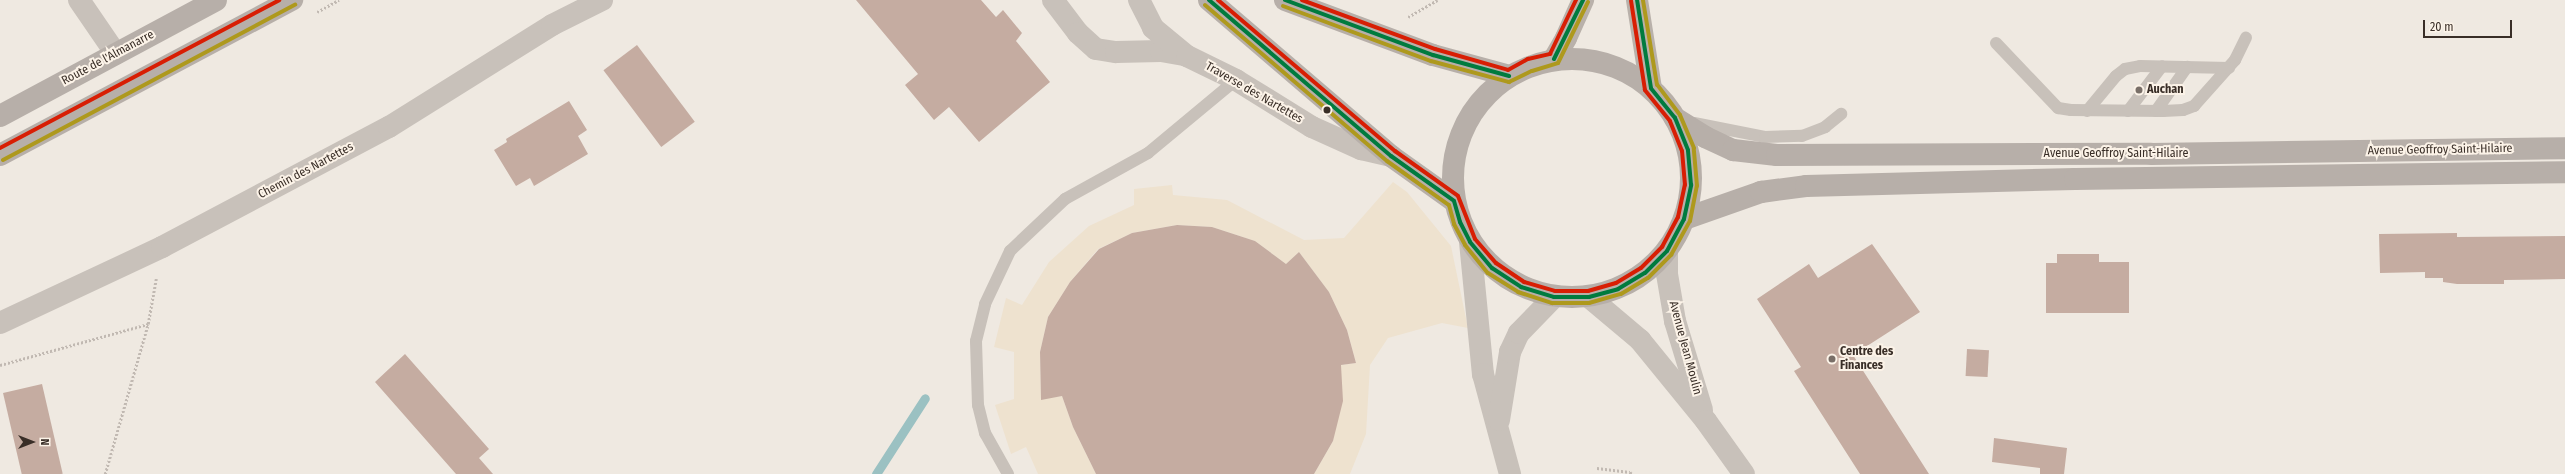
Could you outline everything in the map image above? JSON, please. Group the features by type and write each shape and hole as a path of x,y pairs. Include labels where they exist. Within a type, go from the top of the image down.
{"main road":[{"name":"Route de l'Almanarre","path":"0,116 216,0"},
{"path":"0,155 292,0"},
{"path":"1209,0 1391,156 1454,200"},
{"path":"1285,0 1433,55 1508,76"},
{"path":"1554,59 1589,59 1622,70 1651,88 1675,118 1688,150 1691,185 1684,219 1667,251 1645,273 1632,281 1618,289 1589,297 1554,297 1515,283 1492,268 1470,242 1460,222 1454,200 1453,165 1462,130 1481,99 1508,76 1530,66 1554,59"},
{"name":"Avenue Geoffroy Saint-Hilaire","path":"1675,118 1705,137 1733,150 1777,155 2151,154 2565,148"},
{"name":"Avenue Geoffroy Saint-Hilaire","path":"1684,219 1761,192 1806,186 2075,179 2565,172"}],"street":[{"path":"78,0 116,54"},
{"name":"Chemin des Nartettes","path":"0,323 162,248 389,127 552,25 602,0"},
{"path":"1053,0 1088,43 1096,48 1116,52 1161,51 1187,56"},
{"path":"1554,59 1566,38 1583,0"},
{"path":"1637,0 1651,88"},
{"path":"1116,52 1139,35 1144,26 1142,7"},
{"name":"Traverse des Nartettes","path":"1142,7 1153,28 1187,56 1236,80 1312,126 1361,149 1391,156"},
{"path":"1470,242 1483,374 1510,474"},
{"name":"Avenue Jean Moulin","path":"1667,251 1667,274 1675,321 1706,421"},
{"path":"1498,429 1510,352 1519,333 1554,297"},
{"name":"Avenue Jean Moulin","path":"1589,297 1640,340 1706,421 1744,474"}],"lane":[{"path":"1996,43 2058,108 2087,111 2156,111 2183,110 2194,106 2229,68 2246,37"},
{"path":"2087,111 2116,76 2125,70 2140,66 2229,68"},
{"path":"2128,111 2162,66"},
{"path":"2156,111 2187,67"},
{"path":"1008,474 985,433 978,405 976,341 985,304 1010,251 1064,199 1148,153 1236,80"},
{"path":"1675,118 1765,137 1802,136 1825,127 1841,114"}],"path":[{"path":"1402,21 1437,0"},
{"path":"105,474 148,324 162,248"},
{"path":"0,365 148,324"},
{"path":"1597,468 1630,472 1632,474"}],"shaded area":[{"path":"1393,182 1407,192 1451,246 1468,328 1442,323 1388,338 1370,365 1366,434 1350,474 1314,474 1333,441 1341,365 1356,363 1347,330 1329,292 1299,252 1286,264 1255,241 1212,227 1177,225 1132,233 1098,249 1070,282 1048,317 1040,352 1041,399 1062,396 1073,427 1096,474 1038,474 1026,447 1011,454 995,405 1014,399 1014,352 994,347 1006,298 1022,305 1049,262 1089,226 1134,205 1134,189 1172,185 1173,195 1227,200 1304,240 1344,238"}],"building":[{"path":"856,0 981,0 996,17 1003,10 1022,33 1016,41 1050,82 979,142 949,107 934,120 905,85 918,74"},
{"path":"637,45 695,122 661,147 603,70"},
{"path":"569,101 587,130 578,136 588,154 534,186 530,178 516,186 494,150 507,142 506,139"},
{"path":"1177,225 1212,227 1255,241 1286,264 1299,252 1329,292 1347,330 1356,363 1341,365 1343,401 1333,441 1314,474 1096,474 1073,427 1062,396 1041,400 1040,352 1048,317 1070,282 1099,249 1132,233"},
{"path":"2457,233 2457,237 2565,236 2565,279 2504,280 2504,284 2457,284 2443,282 2443,278 2425,278 2425,272 2380,273 2379,234"},
{"name":"Centre des Finances","path":"1872,244 1920,312 1853,355 1929,474 1860,474 1794,371 1801,367 1757,299 1809,264 1818,278"},
{"path":"2057,254 2099,254 2099,262 2129,262 2129,313 2046,313 2046,263 2057,263"},
{"path":"1967,349 1989,350 1988,377 1966,376"},
{"path":"405,354 489,449 479,458 493,474 456,474 375,382"},
{"path":"42,384 63,474 22,474 3,393"},
{"path":"1994,438 2067,448 2064,474 2040,474 2040,468 1992,462"}],"waterway":[{"path":"876,474 925,398"}],"transit line":[{"path":"0,148 279,0"},
{"path":"1209,0 1391,156 1454,201"},
{"path":"1218,0 1395,151 1458,196 1475,239 1496,263 1524,282 1555,291 1588,291 1616,283 1641,268 1662,247 1678,217 1685,185 1682,151 1670,121 1645,90 1631,1"},
{"path":"1285,0 1433,55 1509,76"},
{"path":"1302,0 1435,49 1508,70 1528,59 1550,54 1576,0"},
{"path":"1554,59 1583,0"},
{"path":"1454,201 1460,222 1470,242 1492,268 1521,287 1554,297 1589,297 1618,289 1645,273 1667,251 1684,219 1691,185 1688,150 1675,118 1651,88 1637,0"},
{"path":"1205,5 1387,161 1449,205 1454,224 1465,245 1488,273 1518,292 1552,303 1589,303 1621,294 1648,278 1671,255 1690,221 1697,186 1694,148 1680,115 1657,85 1643,0"},
{"path":"1283,6 1431,61 1509,82 1532,71 1558,63 1588,2"},
{"path":"3,160 295,5"}],"place":[{"name":"Auchan","path":"2139,90"},
{"name":"Centre des Finances","path":"1832,359"}]}
